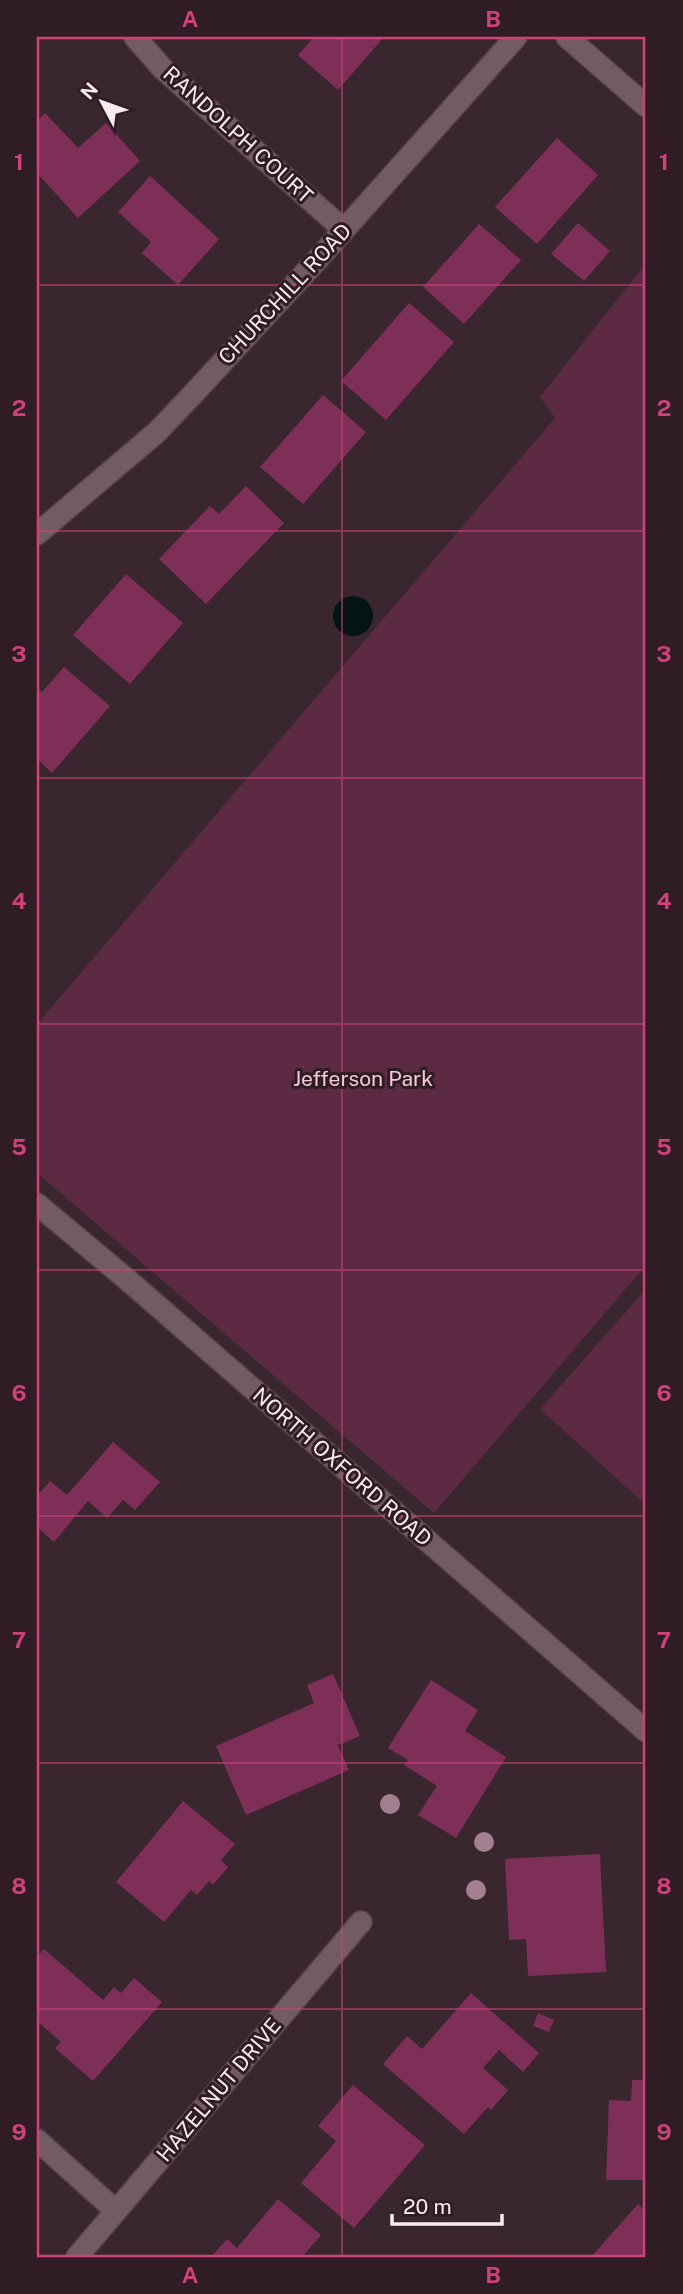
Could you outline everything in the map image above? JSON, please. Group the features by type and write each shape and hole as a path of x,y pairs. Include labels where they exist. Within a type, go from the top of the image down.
{"street":[{"name":"RANDOLPH COURT","path":"135,37 162,68 344,230"},
{"name":"CHURCHILL ROAD","path":"37,534 156,432 344,230 516,37"},
{"path":"567,37 646,106"},
{"name":"NORTH OXFORD ROAD","path":"37,1204 646,1731"},
{"name":"HAZELNUT DRIVE","path":"77,2257 361,1922"},
{"path":"37,2140 116,2211"}],"green space":[{"name":"Jefferson Park","path":"646,263 646,1265 434,1513 37,1173 37,1024 555,418 540,397"},
{"path":"646,1289 646,1505 540,1409"}],"shaded area":[{"path":"353,596 367,602 373,616 367,630 353,636 339,630 333,616 339,602"}],"building":[{"path":"314,37 384,37 338,90 298,55"},
{"path":"45,113 78,148 106,123 140,161 78,218 37,173 37,121"},
{"path":"557,138 598,175 537,244 495,207"},
{"path":"150,176 219,239 178,285 142,253 151,242 118,212"},
{"path":"578,223 610,251 584,281 551,254"},
{"path":"479,224 521,260 464,324 423,287"},
{"path":"409,303 454,342 386,420 341,381"},
{"path":"323,395 366,432 303,504 260,467"},
{"path":"246,486 284,523 206,604 159,559 210,506 219,514"},
{"path":"126,574 183,623 130,684 73,635"},
{"path":"64,667 110,706 52,773 37,759 37,688 42,692"},
{"path":"113,1442 160,1482 135,1510 123,1500 107,1518 88,1501 54,1542 37,1527 37,1496 50,1481 67,1495"},
{"path":"333,1674 360,1736 338,1745 349,1770 246,1815 216,1746 314,1703 307,1685"},
{"path":"431,1680 478,1710 465,1731 506,1757 456,1838 418,1815 437,1786 404,1765 408,1760 388,1748"},
{"path":"183,1801 235,1844 221,1860 228,1867 213,1885 209,1881 197,1895 191,1890 164,1922 116,1882"},
{"path":"600,1854 606,1972 528,1976 526,1939 509,1940 505,1859"},
{"path":"44,1949 103,2000 114,1987 121,1993 134,1978 162,2002 93,2081 55,2048 61,2042 37,2021 37,1957"},
{"path":"471,1993 539,2053 523,2072 499,2050 483,2068 508,2090 491,2110 488,2107 464,2134 383,2064 407,2036 422,2049"},
{"path":"538,2013 554,2020 549,2032 533,2026"},
{"path":"632,2080 646,2080 646,2180 606,2180 609,2100 631,2101"},
{"path":"353,2085 425,2145 354,2228 301,2183 336,2141 318,2126"},
{"path":"278,2199 321,2235 302,2257 211,2257 227,2239 237,2248"},
{"path":"638,2204 646,2212 646,2257 591,2257"}]}
